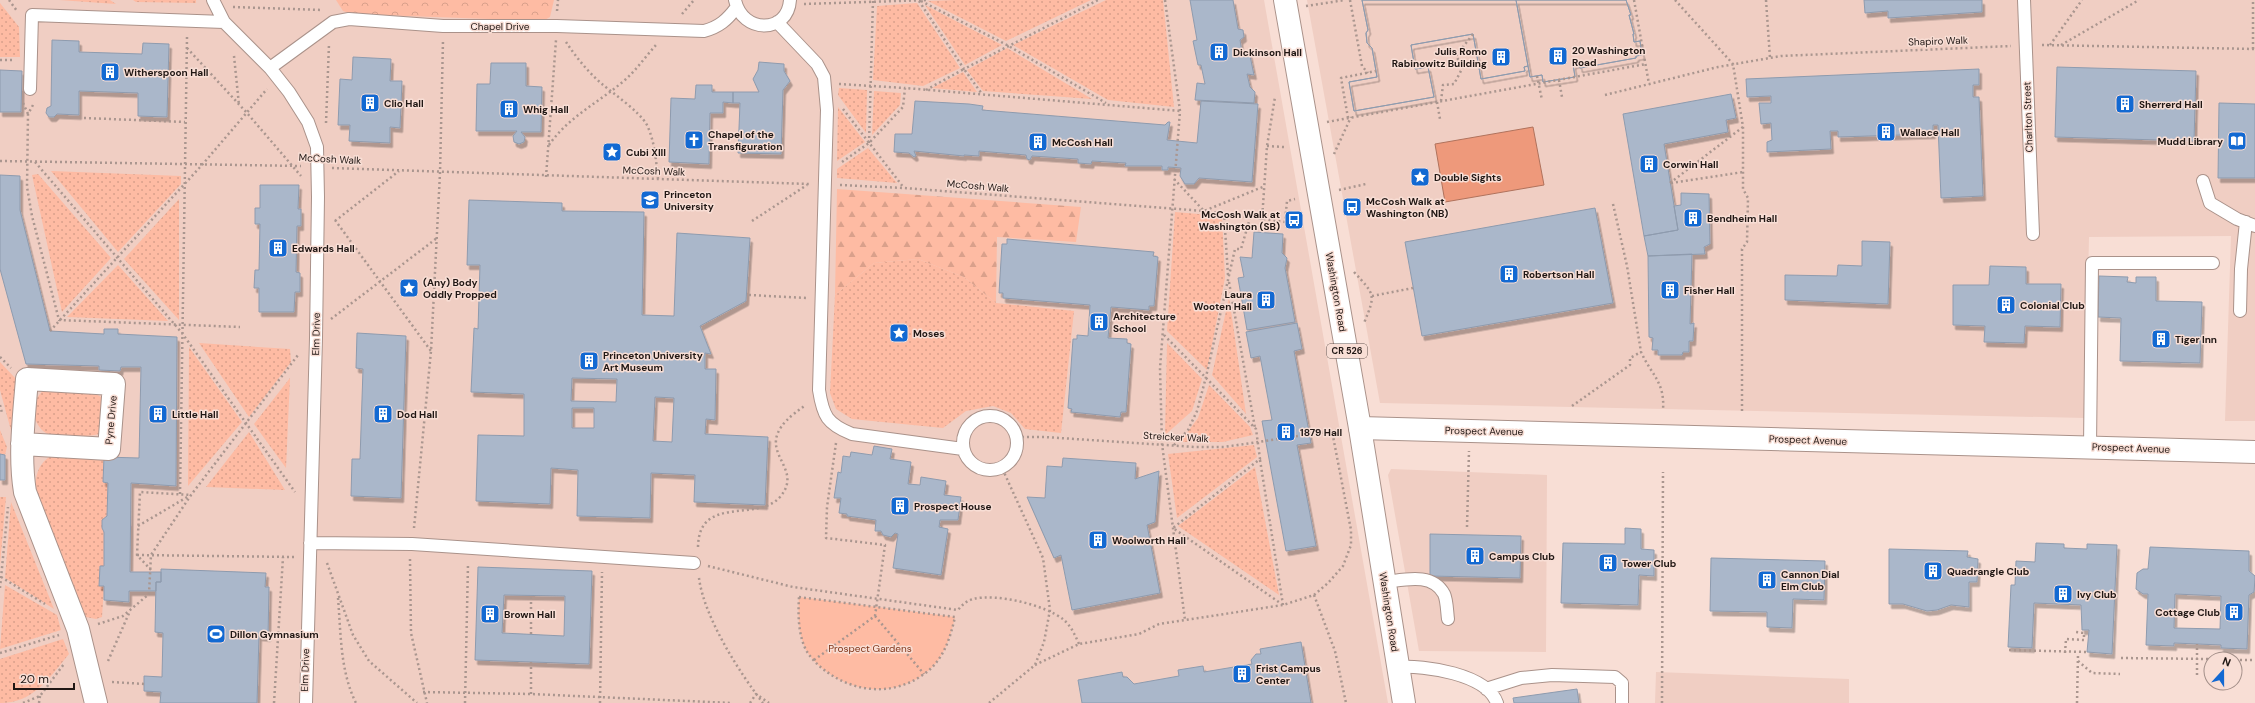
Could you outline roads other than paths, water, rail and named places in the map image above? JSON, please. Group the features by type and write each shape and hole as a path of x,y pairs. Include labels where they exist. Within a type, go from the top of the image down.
{"street":[{"name":"Washington Road","path":"1295,3 1404,703"},
{"name":"Pyne Drive","path":"22,444 109,449 114,384 27,379 22,444 22,474 25,492 78,629 96,703"},
{"name":"Prospect Avenue","path":"1360,428 2255,452"}],"lane":[{"name":"Elm Drive","path":"213,0 227,26 273,72 308,122 316,147 318,197 306,703"},
{"name":"Charlton Street","path":"2024,0 2033,234"},
{"path":"736,4 742,17 749,23 758,26 768,26 777,22 784,16 790,2"},
{"name":"Chapel Drive","path":"273,72 333,22 349,20 443,26 557,26 704,31 715,28 728,19 736,4"},
{"path":"30,89 32,15 188,21 227,26"},
{"path":"777,22 817,64 825,83 826,110 819,390 825,416 839,429 852,434 963,449"},
{"path":"2203,181 2210,203 2251,224 2241,269 2240,311"},
{"path":"2090,447 2092,263 2213,263"},
{"path":"986,416 1004,419 1011,425 1018,437 1017,450 1014,458 1002,468 995,470 979,468 967,458 963,449 965,433 970,425 986,416"},
{"path":"310,543 412,544 696,564"},
{"path":"1385,582 1418,579 1429,581 1444,594 1448,619"},
{"path":"1398,667 1416,666 1432,668 1464,677 1486,689 1497,703"},
{"path":"1486,689 1521,678 1552,675 1615,677 1622,683 1622,703"}],"place":[{"name":"Dickinson Hall","path":"1219,52"},
{"name":"20 Washington Road","path":"1558,56"},
{"name":"Julis Romo Rabinowitz Building","path":"1501,57"},
{"name":"Witherspoon Hall","path":"110,72"},
{"name":"Clio Hall","path":"370,103"},
{"name":"Sherrerd Hall","path":"2125,104"},
{"name":"Whig Hall","path":"509,109"},
{"name":"Wallace Hall","path":"1886,132"},
{"name":"Chapel of the Transfiguration","path":"694,140"},
{"name":"Mudd Library","path":"2237,141"},
{"name":"McCosh Hall","path":"1038,142"},
{"name":"Cubi XIII","path":"612,152"},
{"name":"Corwin Hall","path":"1649,164"},
{"name":"Double Sights","path":"1420,177"},
{"name":"Princeton University","path":"650,200"},
{"name":"McCosh Walk at Washington (NB)","path":"1352,207"},
{"name":"Bendheim Hall","path":"1693,218"},
{"name":"McCosh Walk at Washington (SB)","path":"1294,220"},
{"name":"Edwards Hall","path":"278,248"},
{"name":"Robertson Hall","path":"1509,274"},
{"name":"(Any) Body Oddly Propped","path":"409,288"},
{"name":"Fisher Hall","path":"1670,290"},
{"name":"Laura Wooten Hall","path":"1266,300"},
{"name":"Colonial Club","path":"2006,305"},
{"name":"Architecture School","path":"1099,322"},
{"name":"Moses","path":"899,333"},
{"name":"Tiger Inn","path":"2161,339"},
{"name":"Princeton University Art Museum","path":"589,361"},
{"name":"Little Hall","path":"158,414"},
{"name":"Dod Hall","path":"383,414"},
{"name":"1879 Hall","path":"1286,432"},
{"name":"Prospect House","path":"900,506"},
{"name":"Woolworth Hall","path":"1098,540"},
{"name":"Campus Club","path":"1475,556"},
{"name":"Tower Club","path":"1608,563"},
{"name":"Quadrangle Club","path":"1933,571"},
{"name":"Cannon Dial Elm Club","path":"1767,580"},
{"name":"Ivy Club","path":"2063,594"},
{"name":"Cottage Club","path":"2234,612"},
{"name":"Brown Hall","path":"490,614"},
{"name":"Dillon Gymnasium","path":"216,634"},
{"name":"Frist Campus Center","path":"1242,674"}],"park label":[{"name":"Prospect Gardens","path":"870,648"}]}
